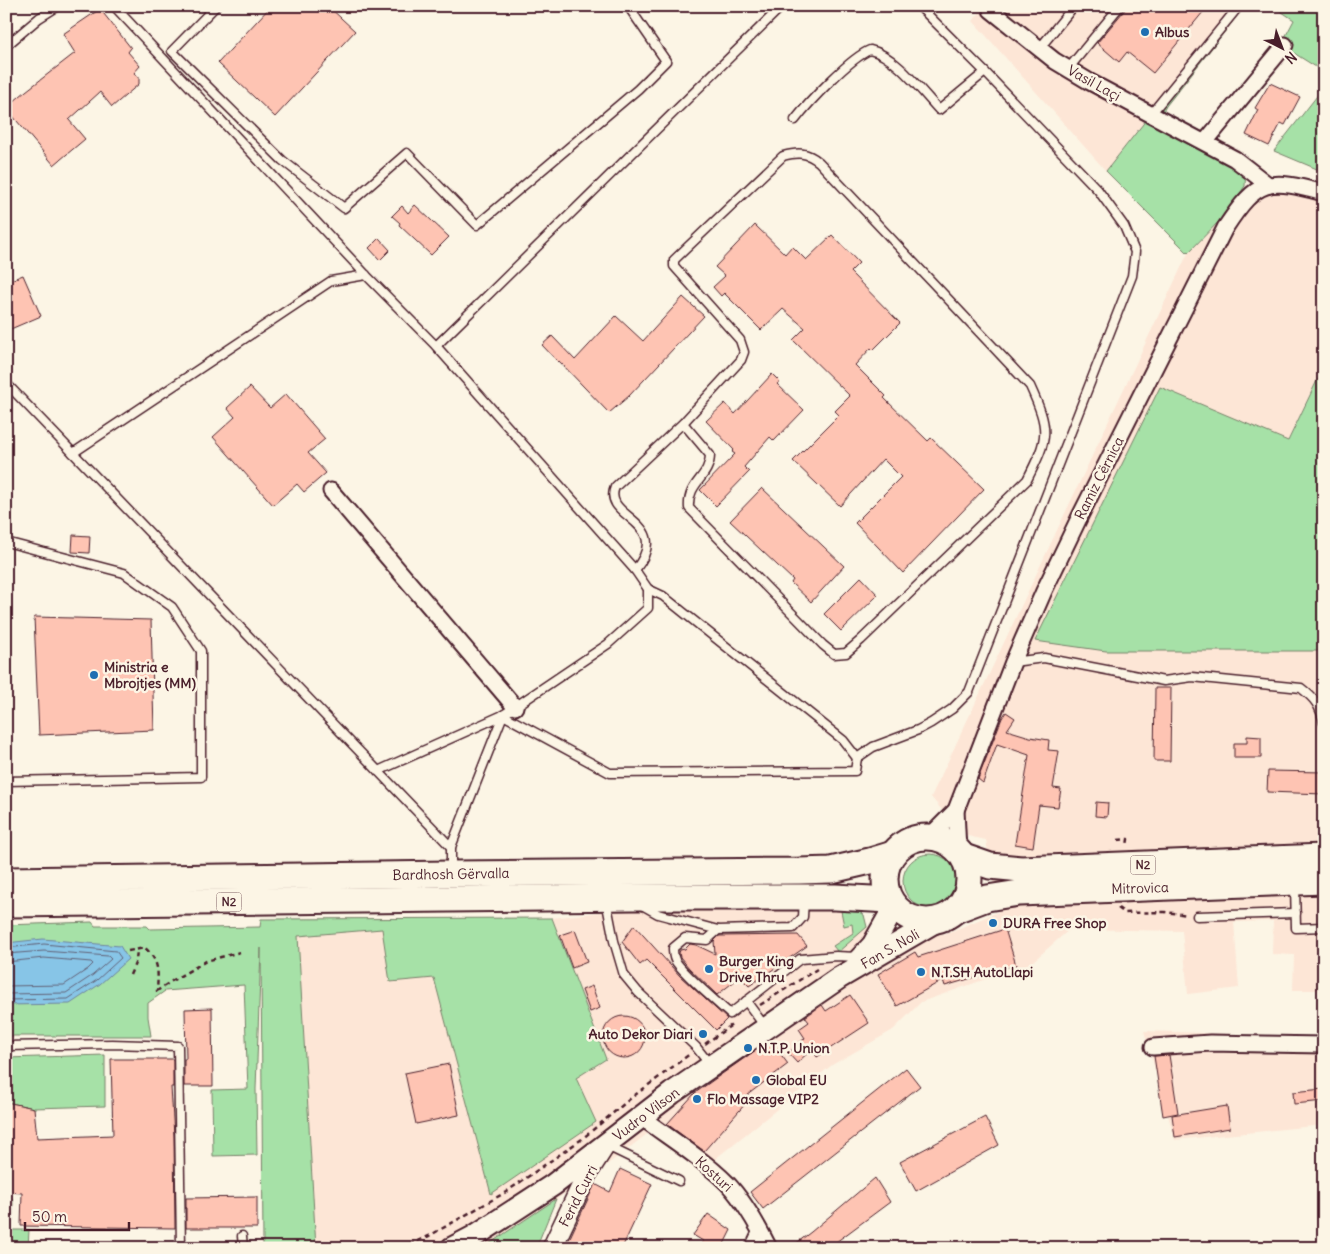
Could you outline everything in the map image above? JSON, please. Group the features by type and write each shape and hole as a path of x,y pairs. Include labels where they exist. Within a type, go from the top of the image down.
{"highway":[{"name":"N2","path":"893,854 903,844 916,838 929,837 950,843 961,853"},
{"name":"Mitrovica","path":"961,853 996,867 1029,869 1324,857"},
{"path":"949,914 966,897 970,884 969,870 961,853"},
{"path":"892,903 886,889 885,876 893,854"},
{"name":"Bardhosh Gërvalla","path":"6,904 830,870 893,854"},
{"name":"Bardhosh Gërvalla","path":"6,880 451,887 606,898 835,897 892,903"},
{"name":"Mitrovica","path":"949,914 987,898 1019,893 1324,881"},
{"name":"N2","path":"892,903 904,914 915,920 928,922 949,914"}],"main road":[{"path":"840,978 876,940 892,903"},
{"name":"Fan S. Noli","path":"840,978 949,914"},
{"name":"Vudro Vilson","path":"452,1248 510,1214 553,1185 711,1066 840,978"}],"street":[{"name":"Vasil Laçi","path":"991,10 1039,49 1068,69 1235,159 1268,184"},
{"path":"1205,142 1285,46"},
{"path":"1268,184 1288,185 1324,193"},
{"name":"Ramiz Cërnica","path":"929,837 956,810 1013,662 1044,590 1225,228 1238,208 1249,196 1257,189 1268,184"},
{"path":"331,491 509,711"},
{"path":"956,810 961,853"},
{"path":"1153,1047 1210,1043 1324,1045"},
{"name":"Kosturi","path":"641,1117 726,1182 738,1196 770,1248"},
{"name":"Ferid Curri","path":"552,1248 587,1174 605,1145"}],"lane":[{"path":"6,46 39,18 58,6"},
{"path":"114,6 366,275 436,346 635,570 648,589 663,596 843,740 857,758 855,771 610,773 509,711"},
{"path":"216,6 172,51 282,160 344,208 407,153 477,225 638,90 666,61 628,6"},
{"path":"436,346 782,6"},
{"path":"857,758 873,747 931,723 952,709 969,692 1132,276 1135,252 1124,226 1098,190 919,6"},
{"path":"1039,49 1074,6"},
{"path":"1068,69 1120,6"},
{"path":"1151,114 1239,6"},
{"path":"795,120 846,66 856,57 870,50 884,56 899,68 939,110 984,72"},
{"path":"635,570 645,556 648,542 638,524 616,504 612,497 615,487 683,423 741,360 744,349 740,340 674,266 674,260 783,156 801,152 808,154 819,162 1030,386 1042,412 1045,428 1042,449 1027,480 861,640 846,652 834,654 823,646 689,508 688,497 706,470 710,455 683,423"},
{"path":"73,453 331,281 366,275"},
{"path":"6,383 452,847"},
{"path":"6,542 124,573 172,607 201,651 200,777 6,781"},
{"path":"648,589 648,608"},
{"path":"378,771 509,711 608,644 663,596"},
{"path":"1013,662 1044,658 1164,681 1192,677 1301,688 1321,708 1324,723"},
{"path":"451,887 452,847 509,711"},
{"path":"1295,883 1296,928 1324,927"},
{"path":"633,897 641,905 658,914 718,930 792,928 803,917 804,897"},
{"path":"606,898 614,941 624,975 638,992 698,1049 711,1066"},
{"path":"1197,916 1296,913"},
{"path":"718,930 707,940 685,938 673,948 673,954 684,972 730,1014 800,959 836,956 861,958"},
{"path":"746,1001 766,1028"},
{"path":"6,1046 112,1044 178,1046 182,1248"},
{"path":"605,1145 678,1181"},
{"path":"749,1248 758,1229"},
{"path":"242,1236 243,1248"}],"path":[{"path":"1118,908 1125,913 1165,912 1197,916"},
{"path":"128,951 145,948 154,956 158,969 158,991 206,961 240,952"},
{"path":"130,975 136,961 137,950"},
{"path":"401,1248 429,1236 506,1192 582,1139 631,1098 698,1049 753,1010 836,956"},
{"path":"6,1226 13,1225"}],"shaded area":[{"path":"985,6 1236,6 1106,171 973,21"},
{"path":"1252,187 1324,202 1324,366 1288,441 1035,641 1106,651 1324,651 1324,990 1293,990 1294,955 1272,954 1273,921 1234,922 1239,988 1188,994 1182,931 1070,929 1031,963 921,1002 893,1030 832,1065 705,1167 655,1128 600,1170 483,1248 316,1248 297,936 382,929 434,978 492,1193 576,1078 606,1059 552,918 650,906 848,906 864,915 867,927 945,934 998,912 986,840 963,835 931,797 1188,253"},
{"path":"1144,1031 1324,1037 1324,1125 1175,1140"}],"green space":[{"path":"1236,6 1245,6 1166,106 1159,119 1246,168 1245,186 1225,215 1188,253 1106,171"},
{"path":"1273,6 1324,6 1324,72 1281,45 1294,20"},
{"path":"1324,87 1324,172 1274,151"},
{"path":"1324,366 1324,651 1106,651 1035,641 1160,387 1288,441"},
{"path":"930,854 940,856 949,862 955,871 957,881 955,891 949,900 940,906 930,908 920,906 911,900 905,891 903,881 905,871 911,862 920,856"},
{"path":"840,906 848,906 864,915 867,927 838,952 833,946 853,933 852,924 844,926"},
{"path":"552,918 606,1059 576,1078 596,1122 491,1194 434,978 390,982 382,929 298,936 316,1248 263,1248 261,948 256,1089 257,1155 213,1156 212,1090 248,1089 244,985 165,991 148,1003 151,1036 6,1036 6,925 92,922 95,926 147,926 150,929 260,927 261,919"},
{"path":"105,1055 105,1106 34,1108 6,1102 6,1058"},
{"path":"6,1199 13,1199 13,1222 6,1223"},
{"path":"556,1199 536,1248 483,1248"},
{"path":"6,1230 29,1230 28,1248 6,1248"}],"water":[{"path":"43,939 120,946 128,959 100,984 70,1004 6,1005 6,943"}],"building":[{"path":"271,6 328,6 355,31 275,117 218,63"},
{"path":"1128,6 1208,6 1153,73 1127,52 1119,62 1097,43"},
{"path":"100,9 131,48 128,52 140,66 134,73 139,77 139,84 112,107 100,92 69,120 85,139 54,165 6,108 75,53 63,34"},
{"path":"1270,83 1300,97 1285,125 1281,123 1269,146 1246,135 1258,110 1255,108"},
{"path":"415,205 449,237 431,255 392,216 402,206 408,213"},
{"path":"755,225 785,254 792,246 806,260 832,235 859,263 850,272 900,323 873,350 871,348 855,365 886,396 884,398 928,441 931,438 984,489 903,573 855,523 901,477 883,459 840,506 793,461 839,415 835,411 850,396 793,340 805,328 783,309 761,330 724,293 721,296 713,287 725,276 715,267"},
{"path":"379,238 390,250 380,260 369,248"},
{"path":"23,275 41,316 6,331 6,282"},
{"path":"683,297 704,316 629,396 609,413 542,345 552,336 575,360 616,316 643,341"},
{"path":"772,374 780,382 777,384 804,410 774,441 770,437 744,467 749,472 716,506 700,490 735,454 732,452 734,450 706,421 725,403 735,414"},
{"path":"250,387 270,408 286,394 325,439 308,453 326,473 304,492 297,484 273,505 213,437 235,417 227,408"},
{"path":"762,488 844,566 811,602 791,583 793,580 730,521"},
{"path":"73,535 90,536 89,553 72,552"},
{"path":"861,577 878,595 841,631 824,614"},
{"name":"Ministria e Mbrojtjes (MM)","path":"34,617 151,620 154,730 39,735"},
{"path":"1155,688 1171,688 1170,761 1154,761"},
{"path":"1006,712 1015,718 1007,730 1049,740 1048,750 1059,751 1053,788 1061,789 1058,807 1039,805 1033,847 1015,844 1029,755 997,744 983,783 978,779"},
{"path":"1247,736 1261,737 1261,758 1234,758 1234,743 1247,743"},
{"path":"1268,771 1324,772 1324,794 1267,792"},
{"path":"1096,802 1108,803 1107,817 1095,816"},
{"path":"634,925 680,976 727,1019 716,1030 646,960 640,965 622,942"},
{"path":"1005,929 1016,965 945,986 943,980 897,1006 878,974 915,952 918,957"},
{"path":"575,930 587,962 572,968 560,935"},
{"path":"798,935 807,946 749,986 740,977 717,995 689,968 679,953 680,950 685,949 690,944 715,954 714,941 719,936"},
{"path":"592,986 600,1008 590,1012 582,990"},
{"path":"850,995 869,1023 817,1057 812,1049 797,1063 788,1053 805,1038 799,1029 809,1022 805,1017 822,1005 826,1011"},
{"path":"212,1008 213,1086 184,1086 184,1059 186,1059 185,1009"},
{"path":"628,1016 636,1019 642,1025 645,1037 642,1049 636,1055 620,1058 612,1055 606,1049 603,1033 606,1025 612,1019"},
{"path":"770,1040 788,1064 742,1099 746,1103 704,1151 667,1124 695,1093"},
{"path":"1169,1055 1178,1113 1163,1116 1154,1056"},
{"path":"111,1059 173,1059 173,1087 171,1087 174,1136 175,1228 21,1226 22,1193 6,1192 6,1102 34,1108 37,1138 113,1135"},
{"path":"449,1064 459,1115 416,1124 405,1073"},
{"path":"906,1068 920,1086 763,1209 750,1192"},
{"path":"1323,1089 1324,1101 1294,1104 1293,1092"},
{"path":"1227,1106 1230,1128 1175,1137 1172,1115"},
{"path":"985,1117 999,1145 916,1191 900,1162"},
{"path":"620,1169 652,1184 622,1248 565,1248 595,1184 610,1192"},
{"path":"875,1178 890,1202 828,1248 790,1248 811,1232"},
{"path":"257,1197 257,1228 186,1228 186,1198"},
{"path":"708,1214 731,1230 722,1248 700,1248 703,1241 693,1235"}],"place":[{"name":"Albus","path":"1145,32"},
{"name":"Ministria e Mbrojtjes (MM)","path":"94,675"},
{"name":"DURA Free Shop","path":"993,923"},
{"name":"Burger King Drive Thru","path":"709,969"},
{"name":"N.T.SH AutoLlapi","path":"921,972"},
{"name":"Auto Dekor Diari","path":"703,1034"},
{"name":"N.T.P. Union","path":"748,1048"},
{"name":"Global EU","path":"756,1080"},
{"name":"Flo Massage VIP2","path":"697,1099"}]}
